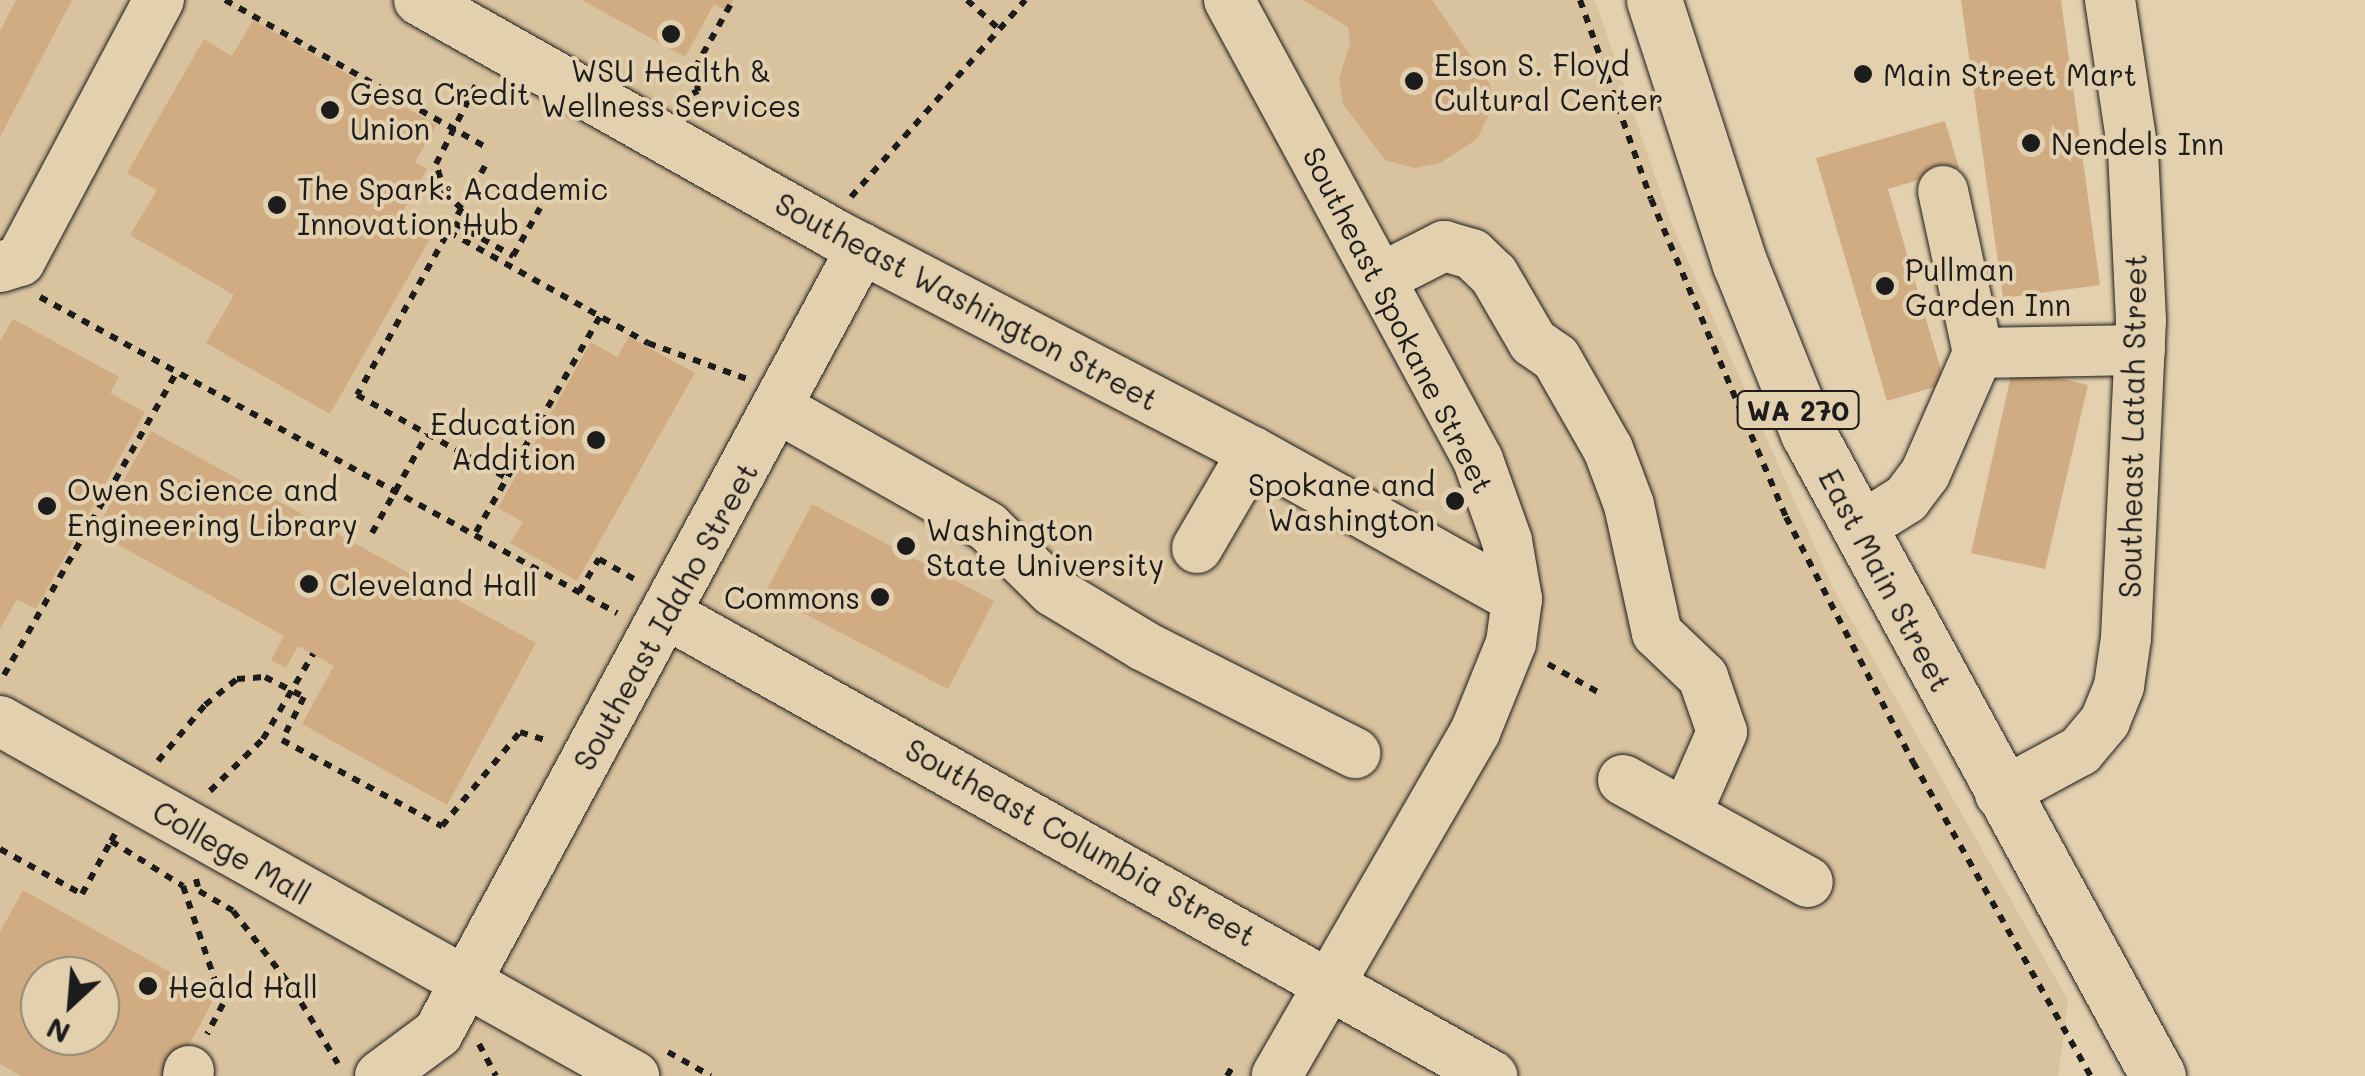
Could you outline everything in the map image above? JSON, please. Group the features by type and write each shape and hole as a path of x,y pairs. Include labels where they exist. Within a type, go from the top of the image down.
{"main road":[{"name":"East Main Street","path":"1654,0 1740,264 1808,432 2000,794 2158,1076"}],"street":[{"path":"16,280 20,261 159,0"},
{"name":"Southeast Washington Street","path":"419,0 862,248 1253,452 1516,599"},
{"name":"Southeast Spokane Street","path":"1229,0 1478,460 1507,541 1516,599 1511,643 1475,732 1276,1076"},
{"name":"Southeast Latah Street","path":"2000,794 2080,751 2104,721 2119,686 2136,500 2140,350 2133,152 2110,0"},
{"path":"1858,529 1906,500 1925,474 1978,353 1943,191"},
{"path":"1381,278 1444,246 1472,254 1494,275 1533,342 1556,358 1608,448 1629,505 1657,633 1703,677 1722,732 1686,814"},
{"name":"Southeast Idaho Street","path":"359,1071 438,1033 467,1006 652,597 765,394 862,248"},
{"path":"1978,353 2140,350"},
{"path":"765,394 988,527 1053,590 1144,646 1355,753"},
{"path":"1197,548 1253,452"},
{"name":"Southeast Columbia Street","path":"652,597 1492,1076"},
{"name":"College Mall","path":"2,698 467,1006 649,1062"},
{"path":"1623,780 1808,882"}],"path":[{"path":"226,0 239,3 484,146"},
{"path":"675,100 698,91 694,68 733,0"},
{"path":"967,0 998,28"},
{"path":"843,198 854,196 1025,0"},
{"path":"462,209 445,193 436,164 477,83"},
{"path":"661,92 692,110"},
{"path":"485,166 357,394 506,478"},
{"path":"454,223 513,256 540,208"},
{"path":"449,232 669,353 765,394"},
{"path":"16,280 618,613"},
{"path":"476,532 600,316"},
{"path":"2,698 178,370"},
{"path":"372,533 428,434"},
{"path":"579,592 599,559 652,597"},
{"path":"210,791 263,739 313,654"},
{"path":"1548,666 1603,695"},
{"path":"158,761 205,705 237,679 265,677 304,698 282,740 442,826 520,732 549,741"},
{"path":"0,849 82,894 116,832"},
{"path":"111,842 184,886 223,1004 188,1074"},
{"path":"196,878 199,890 234,911 359,1071"},
{"path":"467,1006 496,1076"},
{"path":"649,1062 711,1076"}],"shaded area":[{"name":"Washington State University","path":"0,0 1595,0 1671,223 1834,590 2068,1000 2058,1076 0,1076"}],"building":[{"path":"16,0 72,0 0,137 0,31"},
{"name":"WSU Health & Wellness Services","path":"582,0 733,0 727,11 714,4 685,57"},
{"name":"Elson S. Floyd Cultural Center","path":"1303,0 1432,0 1490,84 1493,106 1477,139 1440,163 1414,168 1385,160 1343,104 1339,78 1350,43 1348,27"},
{"name":"Nendels Inn","path":"1961,0 2061,0 2100,285 2003,298"},
{"name":"The Spark: Academic Innovation Hub","path":"253,20 436,125 415,162 427,169 398,220 430,239 330,414 206,343 234,295 130,235 157,190 127,173 204,39 232,56"},
{"name":"Pullman Garden Inn","path":"1945,121 1959,168 1888,189 1945,384 1887,401 1816,158"},
{"name":"Owen Science and Engineering Library","path":"13,319 119,377 110,393 145,412 36,609 17,599 0,629 0,341"},
{"name":"Education Addition","path":"629,337 695,373 577,581 510,543 523,522 498,508 591,342 617,357"},
{"path":"2013,367 2088,385 2045,569 1971,553"},
{"name":"Cleveland Hall","path":"151,431 536,643 447,805 302,724 334,666 298,646 286,668 271,660 284,636 95,532"},
{"name":"Commons","path":"812,504 994,601 948,689 765,593"},
{"name":"Heald Hall","path":"23,890 215,997 172,1076 21,1076 0,1064 0,932"}],"place":[{"name":"WSU Health & Wellness Services","path":"671,34"},
{"name":"Main Street Mart","path":"1863,74"},
{"name":"Elson S. Floyd Cultural Center","path":"1414,81"},
{"name":"Gesa Credit Union","path":"330,110"},
{"name":"Nendels Inn","path":"2031,143"},
{"name":"The Spark: Academic Innovation Hub","path":"277,205"},
{"name":"Pullman Garden Inn","path":"1885,286"},
{"name":"Education Addition","path":"596,440"},
{"name":"Spokane and Washington","path":"1455,501"},
{"name":"Owen Science and Engineering Library","path":"47,506"},
{"name":"Washington State University","path":"906,546"},
{"name":"Cleveland Hall","path":"309,584"},
{"name":"Commons","path":"880,597"},
{"name":"Heald Hall","path":"148,986"}]}
